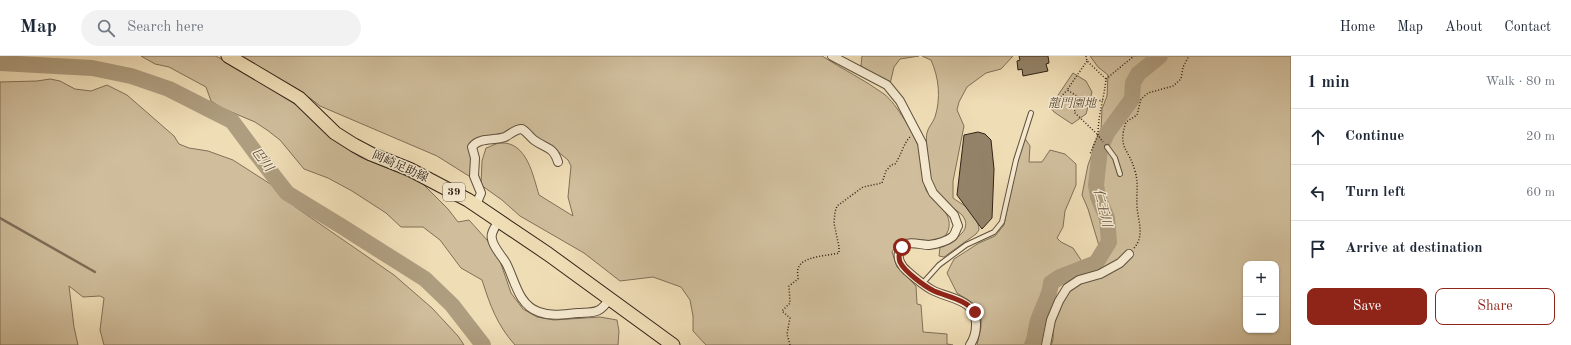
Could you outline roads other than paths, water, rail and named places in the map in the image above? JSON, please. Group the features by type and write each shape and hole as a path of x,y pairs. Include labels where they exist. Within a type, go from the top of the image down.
{"main road":[{"name":"岡崎足助線","path":"228,56 299,98 335,133 354,145 371,154 409,169 476,204 673,345"}],"street":[{"path":"832,56 887,85 900,100 922,143 927,180 933,193 954,215 958,226 953,236 942,242 930,245 910,243 902,247 899,254 900,262 904,268 922,284 971,307 975,312 976,329 970,345"},
{"path":"476,204 481,193 474,176 475,158 472,147 477,142 502,138 516,130 522,129 533,140 551,149 556,155 558,162"},
{"path":"499,220 492,234 492,240 506,264 518,293 527,304 538,312 553,315 597,312 604,307 609,300"},
{"path":"1046,345 1051,320 1059,301 1067,288 1079,280 1100,274 1120,262 1129,254"}],"lane":[{"path":"922,284 944,261 966,245 994,232 1002,222 1016,160 1031,113"},
{"path":"1107,146 1115,158 1120,174"}],"waterway":[{"name":"仁王川","path":"1032,345 1037,324 1049,293 1051,283 1060,277 1096,263 1109,242 1107,218 1098,197 1096,185 1100,149 1107,133 1132,99 1133,83 1138,74 1160,56"},
{"name":"巴川","path":"0,63 92,68 131,76 169,89 232,121 287,193 425,279 452,305 483,345"},
{"path":"0,218 95,272"}],"park label":[{"name":"龍門園地","path":"1072,104"}]}
